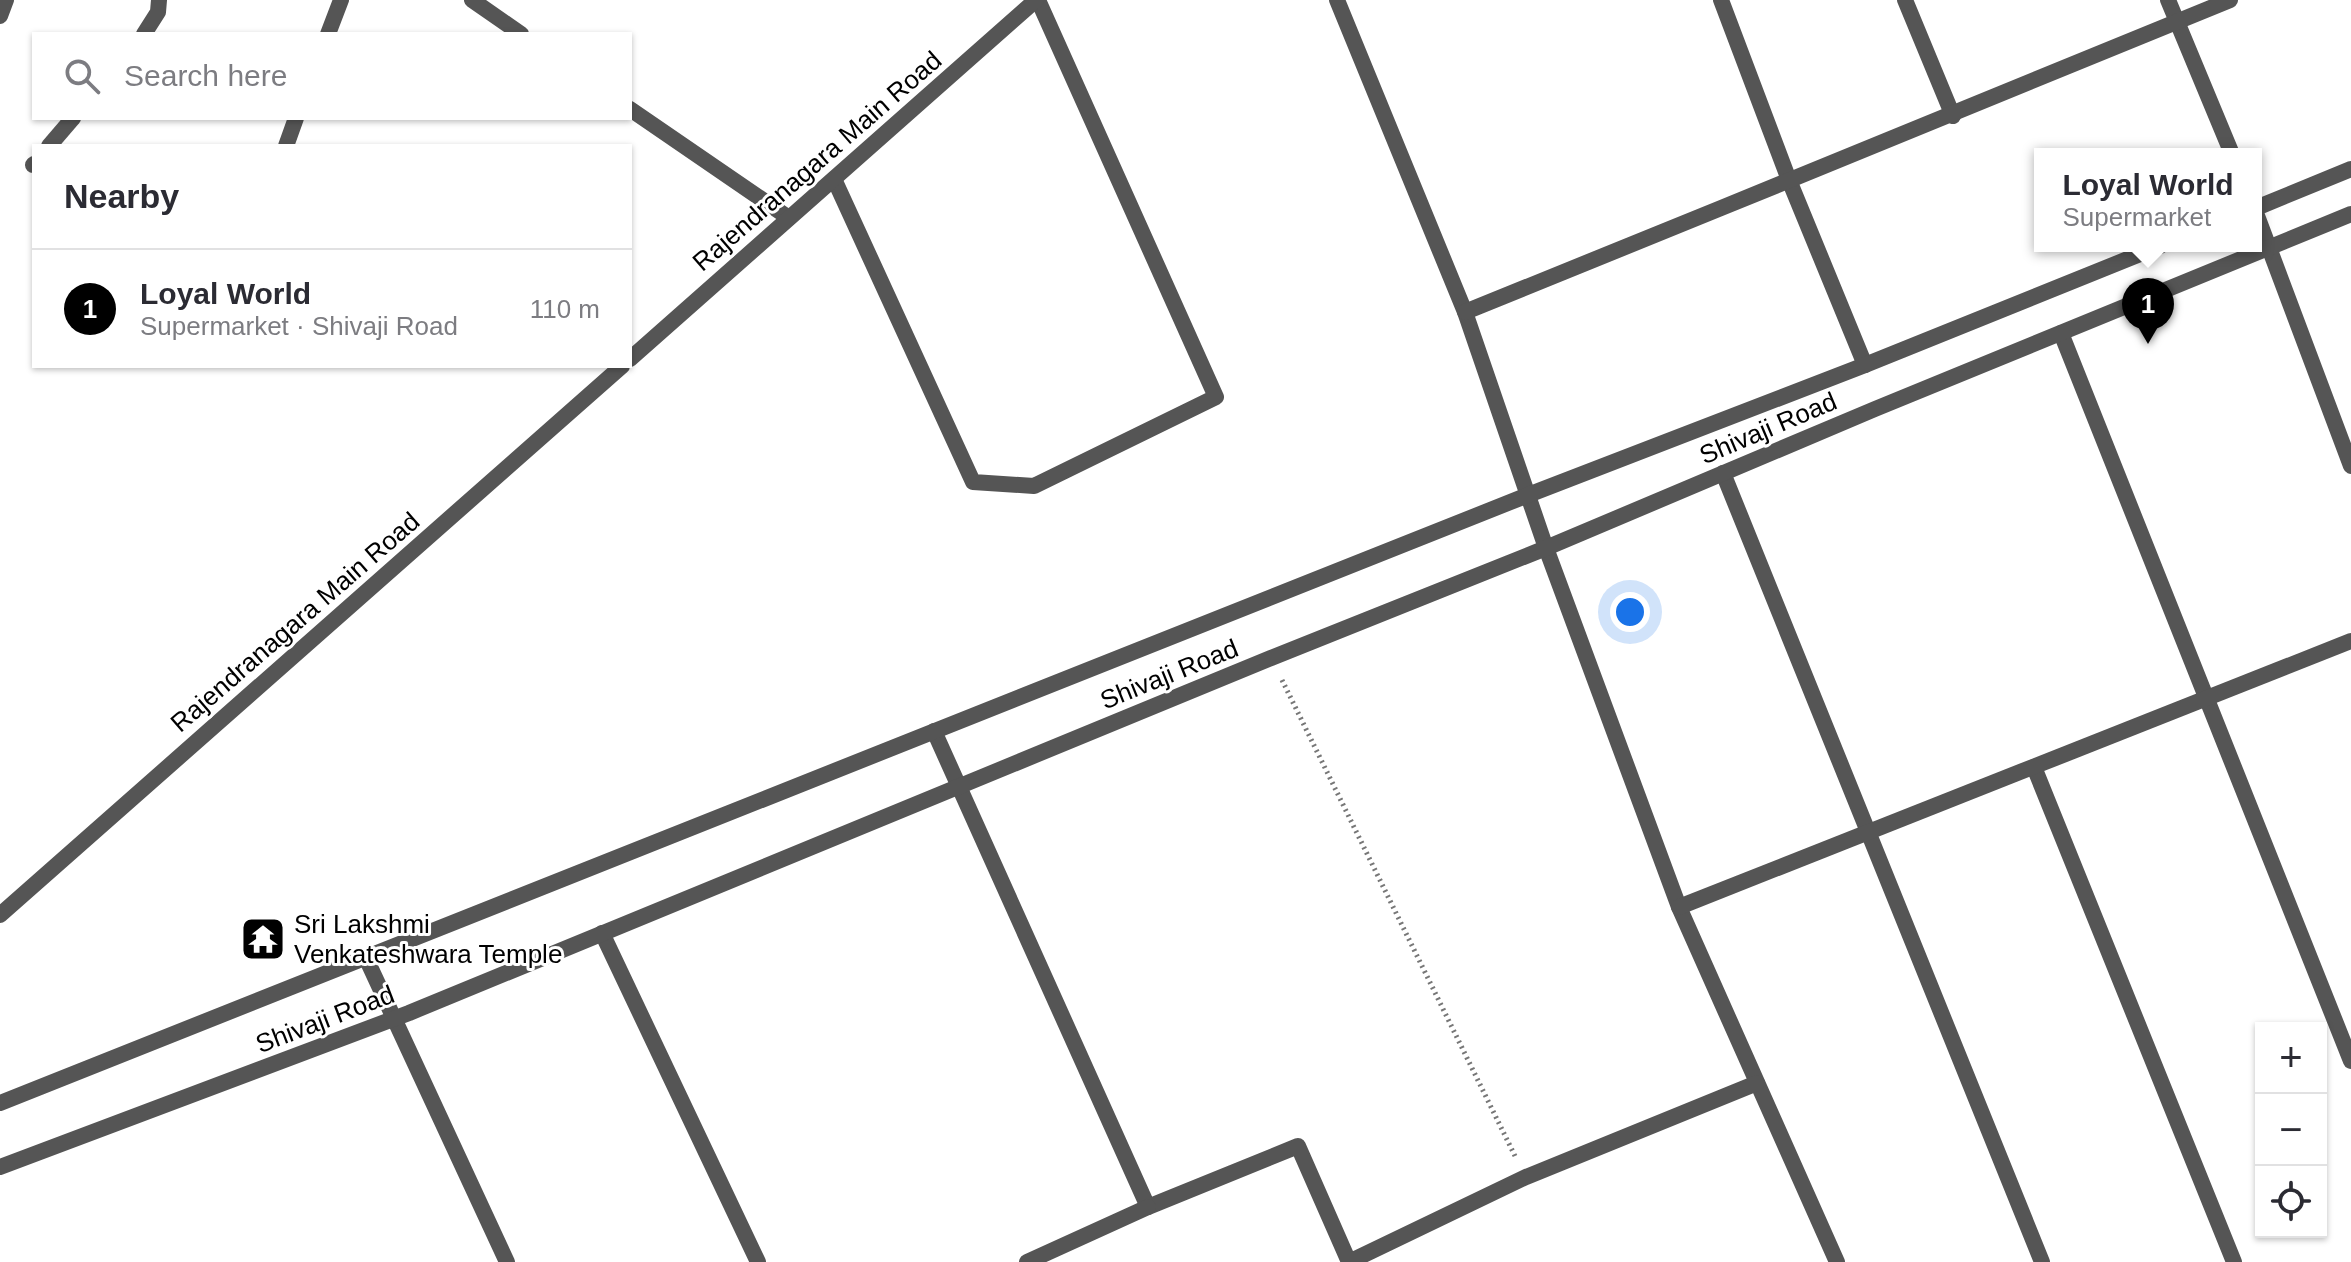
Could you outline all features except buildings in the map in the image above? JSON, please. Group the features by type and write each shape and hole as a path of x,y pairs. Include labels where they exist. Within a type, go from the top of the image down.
{"street":[{"path":"0,16 6,0"},
{"path":"145,32 158,12 159,0"},
{"path":"329,32 341,0"},
{"path":"472,0 518,32"},
{"path":"834,179 973,482 1034,486 1216,397 1037,0"},
{"name":"Rajendranagara Main Road","path":"632,357 1037,0"},
{"path":"1337,0 1465,312 1546,548 1679,907 1837,1262"},
{"path":"1721,0 1789,180 1865,365"},
{"path":"1905,0 1953,116"},
{"path":"2168,0 2230,148"},
{"path":"1465,312 1953,116 2230,0"},
{"path":"632,110 789,218"},
{"path":"51,144 71,120"},
{"path":"287,144 295,120"},
{"path":"2262,207 2351,169"},
{"name":"Shivaji Road","path":"2262,251 2351,214"},
{"path":"2262,228 2351,466"},
{"path":"0,1103 2145,252"},
{"name":"Shivaji Road","path":"0,1167 393,1019 1546,548 2259,252"},
{"path":"2061,333 2351,1061"},
{"name":"Rajendranagara Main Road","path":"0,915 620,368"},
{"path":"1723,473 2042,1262"},
{"path":"1679,907 2351,641"},
{"path":"934,731 1148,1207"},
{"path":"2034,767 2234,1262"},
{"path":"602,933 758,1262"},
{"path":"366,958 507,1262"},
{"path":"1027,1262 1148,1207 1298,1146 1349,1262 1526,1177 1757,1083"}],"path":[{"path":"1271,658 1526,1177"}],"place":[{"name":"Loyal World","path":"2148,344"},
{"name":"Sri Lakshmi Venkateshwara Temple","path":"263,939"}]}
